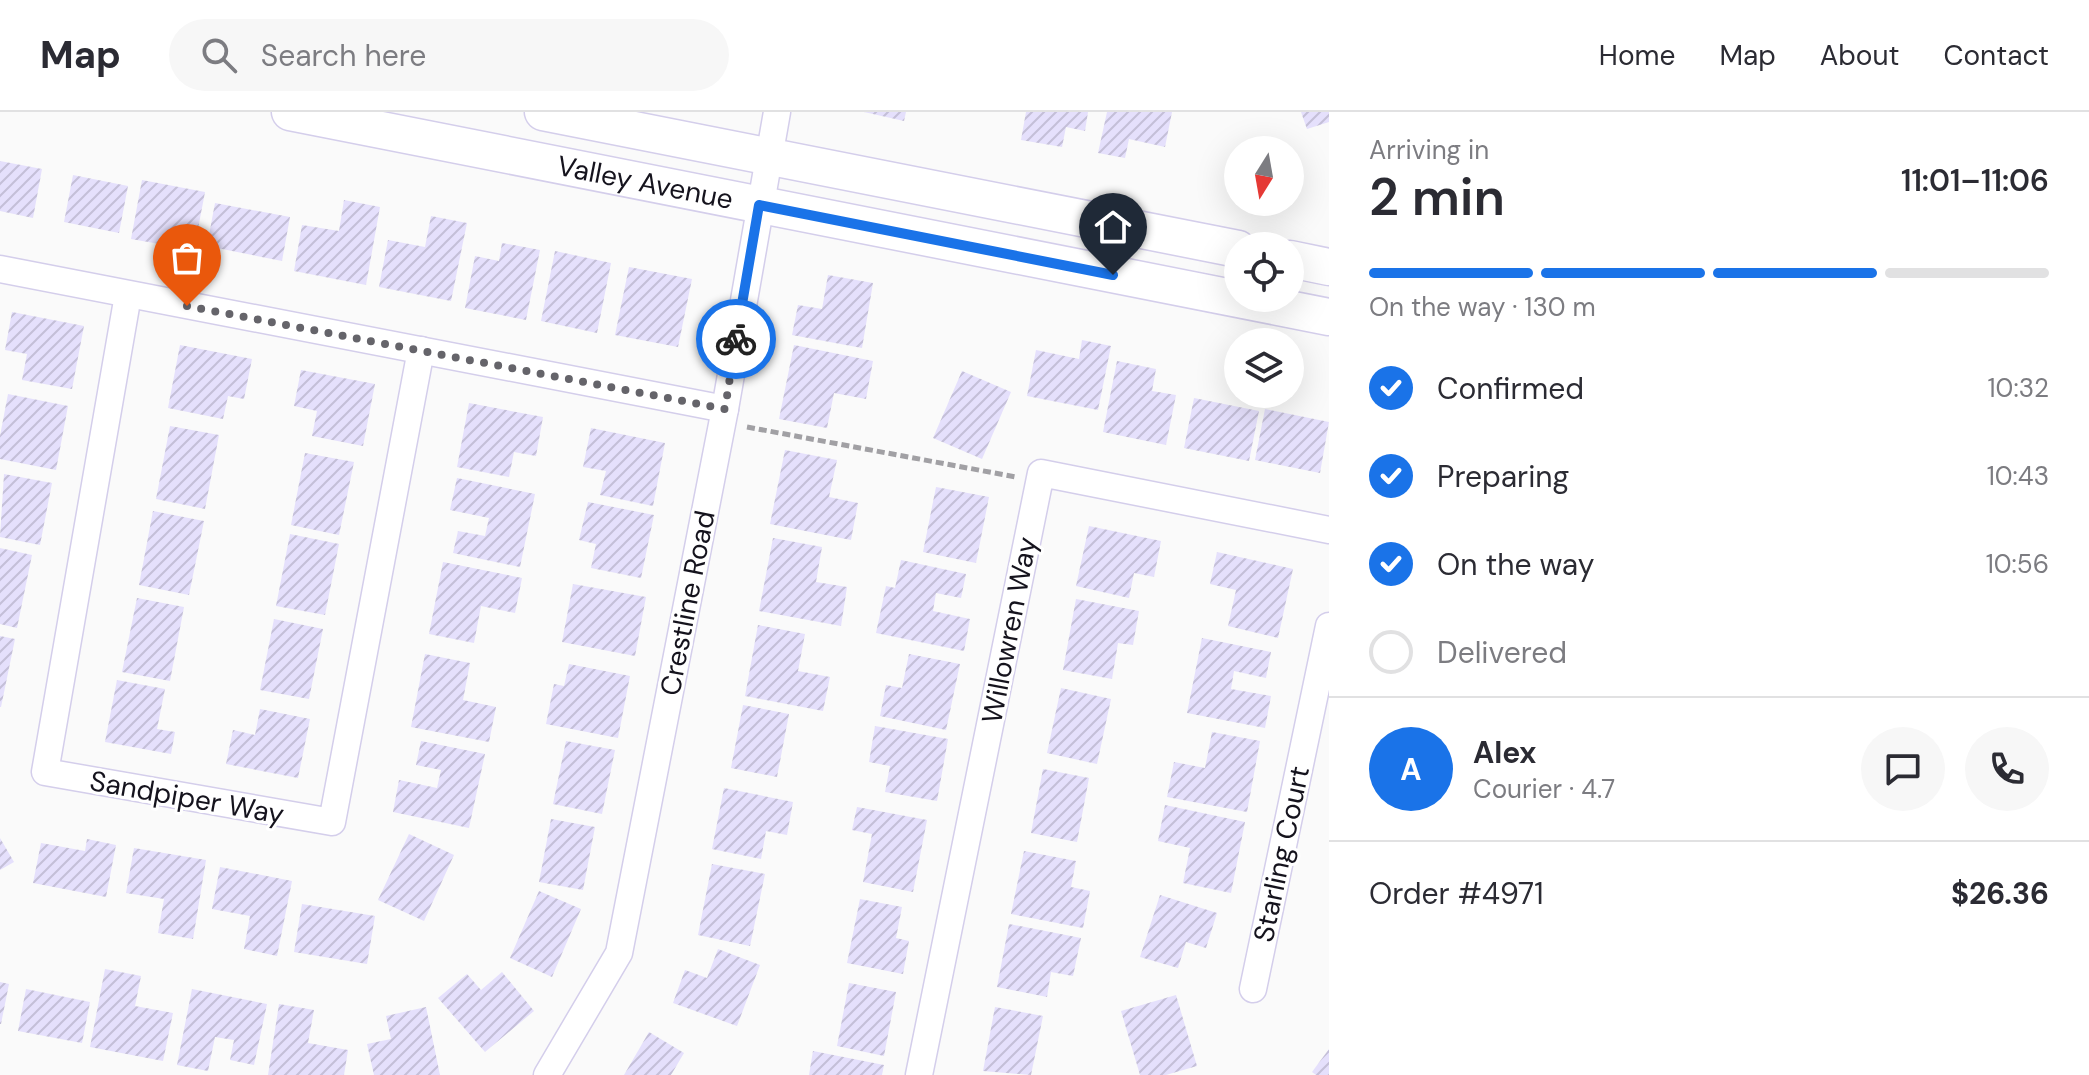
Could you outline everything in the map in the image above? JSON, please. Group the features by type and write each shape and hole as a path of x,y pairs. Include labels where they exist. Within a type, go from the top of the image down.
{"main road":[{"name":"Valley Avenue","path":"290,112 1329,317"},
{"name":"Valley Avenue","path":"543,112 1224,246"},
{"path":"1304,262 1329,267"}],"street":[{"name":"Crestline Road","path":"547,1075 619,953 724,415 777,112"},
{"path":"0,269 421,350 724,415"},
{"name":"Sandpiper Way","path":"128,295 45,772 332,822 421,350"},
{"path":"1041,473 1329,530"},
{"name":"Willowren Way","path":"919,1075 1041,473"},
{"name":"Starling Court","path":"1253,989 1329,626"}],"path":[{"path":"724,415 1009,478 1041,473"}],"building":[{"path":"864,112 906,112 904,121"},
{"path":"1026,112 1088,112 1085,131 1066,127 1062,147 1021,140"},
{"path":"1107,112 1172,112 1165,147 1129,139 1125,158 1098,153"},
{"path":"1301,112 1329,112 1329,122 1307,129"},
{"path":"0,161 42,169 33,218 0,211"},
{"path":"73,175 128,186 119,233 64,222"},
{"path":"142,180 205,192 194,250 131,239"},
{"path":"344,200 380,207 366,285 294,271 302,225 339,231"},
{"path":"215,203 290,217 282,261 207,246"},
{"path":"431,216 467,223 451,301 379,287 388,240 425,247"},
{"path":"502,243 540,250 526,320 465,308 475,256 499,261"},
{"path":"555,251 611,263 597,333 541,321"},
{"path":"629,267 692,279 678,347 615,335"},
{"path":"828,275 873,283 862,348 792,335 798,305 822,309"},
{"path":"12,312 84,326 72,389 22,380 27,354 5,350"},
{"path":"1082,340 1111,346 1098,410 1027,396 1036,350 1079,359"},
{"path":"180,345 252,359 244,399 228,396 223,419 168,408"},
{"path":"794,345 873,361 866,399 834,393 827,428 779,419"},
{"path":"1117,361 1156,369 1152,391 1176,395 1166,445 1103,432"},
{"path":"301,370 375,384 363,446 312,436 317,411 294,406"},
{"path":"962,371 1011,392 982,459 933,438"},
{"path":"8,394 68,406 56,470 0,459 0,436"},
{"path":"1194,398 1224,404 1224,408 1259,411 1249,461 1184,448"},
{"path":"469,403 543,417 536,456 514,452 509,477 457,467"},
{"path":"1265,409 1329,422 1320,473 1255,460"},
{"path":"170,426 219,435 205,509 156,499"},
{"path":"591,428 665,443 653,506 600,495 606,471 583,467"},
{"path":"785,450 837,460 829,497 858,503 851,540 770,524"},
{"path":"305,453 354,462 339,535 291,525"},
{"path":"4,474 52,483 40,545 0,537"},
{"path":"457,478 535,494 520,567 453,553 458,531 485,536 489,518 450,510"},
{"path":"936,487 989,497 976,563 923,552"},
{"path":"588,502 654,515 641,578 591,568 596,544 579,540"},
{"path":"153,511 204,521 189,595 139,585"},
{"path":"1089,526 1161,541 1154,577 1134,573 1129,598 1076,586"},
{"path":"290,534 339,544 325,615 276,606"},
{"path":"773,538 822,547 816,582 847,587 841,626 759,611"},
{"path":"0,548 32,555 17,628 0,624"},
{"path":"1217,552 1293,569 1278,638 1228,626 1236,590 1210,584"},
{"path":"901,560 966,574 961,598 936,593 933,611 970,619 964,651 876,633 886,586 895,588"},
{"path":"443,562 522,578 515,613 481,606 474,643 429,634"},
{"path":"573,584 646,597 635,656 562,642"},
{"path":"137,598 184,607 170,681 122,672"},
{"path":"1076,599 1139,611 1133,645 1118,643 1112,679 1063,670"},
{"path":"274,619 323,629 309,699 260,690"},
{"path":"758,625 805,634 798,671 830,677 823,711 745,696"},
{"path":"0,636 15,639 1,707 0,707"},
{"path":"1202,638 1271,652 1266,678 1234,671 1231,689 1271,696 1265,728 1187,713"},
{"path":"425,654 470,663 463,700 496,707 489,742 411,727"},
{"path":"909,654 960,664 946,730 880,716 886,685 902,688"},
{"path":"569,664 630,676 618,738 546,724 554,684 564,686"},
{"path":"117,680 165,689 157,729 175,732 171,754 105,742"},
{"path":"1061,688 1111,699 1097,764 1047,753"},
{"path":"743,705 789,714 777,777 731,768"},
{"path":"260,709 310,719 298,778 226,764 233,730 255,735"},
{"path":"875,726 948,739 937,801 885,792 890,766 869,762"},
{"path":"1212,732 1260,741 1247,812 1167,797 1174,762 1205,768"},
{"path":"421,741 485,754 469,828 393,812 399,780 437,788 441,770 416,765"},
{"path":"566,741 615,750 602,814 553,804"},
{"path":"1043,769 1089,778 1077,842 1031,833"},
{"path":"724,788 793,802 787,835 766,831 761,859 712,849"},
{"path":"1165,805 1245,822 1231,893 1183,883 1190,848 1158,841"},
{"path":"857,807 927,820 913,892 863,882 872,834 852,830"},
{"path":"551,819 595,827 583,890 539,882"},
{"path":"409,834 454,855 424,921 378,900"},
{"path":"0,838 14,862 0,870"},
{"path":"87,839 116,845 106,897 33,883 41,843 85,851"},
{"path":"134,848 206,860 193,939 158,933 164,899 126,893"},
{"path":"1024,851 1076,861 1071,887 1090,891 1083,928 1011,914"},
{"path":"712,864 765,874 750,946 698,935"},
{"path":"220,867 292,881 277,956 244,949 250,916 212,909"},
{"path":"539,891 581,909 552,977 510,958"},
{"path":"1160,895 1217,913 1206,948 1186,942 1178,968 1140,957"},
{"path":"860,899 902,907 896,938 909,941 903,974 847,963"},
{"path":"302,904 375,916 367,964 294,952"},
{"path":"1009,924 1081,938 1073,976 1051,972 1047,997 997,987"},
{"path":"718,949 760,965 737,1026 673,1003 685,970 707,978"},
{"path":"105,969 141,976 135,1006 173,1013 163,1061 90,1047"},
{"path":"502,972 534,1011 485,1052 438,998 467,974 481,990"},
{"path":"0,982 9,984 1,1024 0,1024"},
{"path":"849,983 896,992 884,1056 837,1046"},
{"path":"26,989 90,1002 82,1043 18,1031"},
{"path":"192,989 267,1004 254,1065 230,1060 234,1040 215,1037 208,1071 177,1065"},
{"path":"1176,995 1197,1066 1166,1075 1140,1075 1121,1011"},
{"path":"279,1004 314,1010 308,1043 348,1050 344,1075 268,1075"},
{"path":"426,1007 440,1075 374,1075 367,1044 391,1039 386,1016"},
{"path":"995,1007 1043,1016 1031,1075 983,1071"},
{"path":"649,1032 684,1053 671,1075 624,1075"},
{"path":"1329,1049 1329,1075 1316,1075 1312,1072"},
{"path":"813,1051 884,1065 882,1075 809,1075"}],"way so far":[{"path":"187,306 725,409 736,339"}],"route":[{"path":"736,339 759,205 1113,275"}]}
